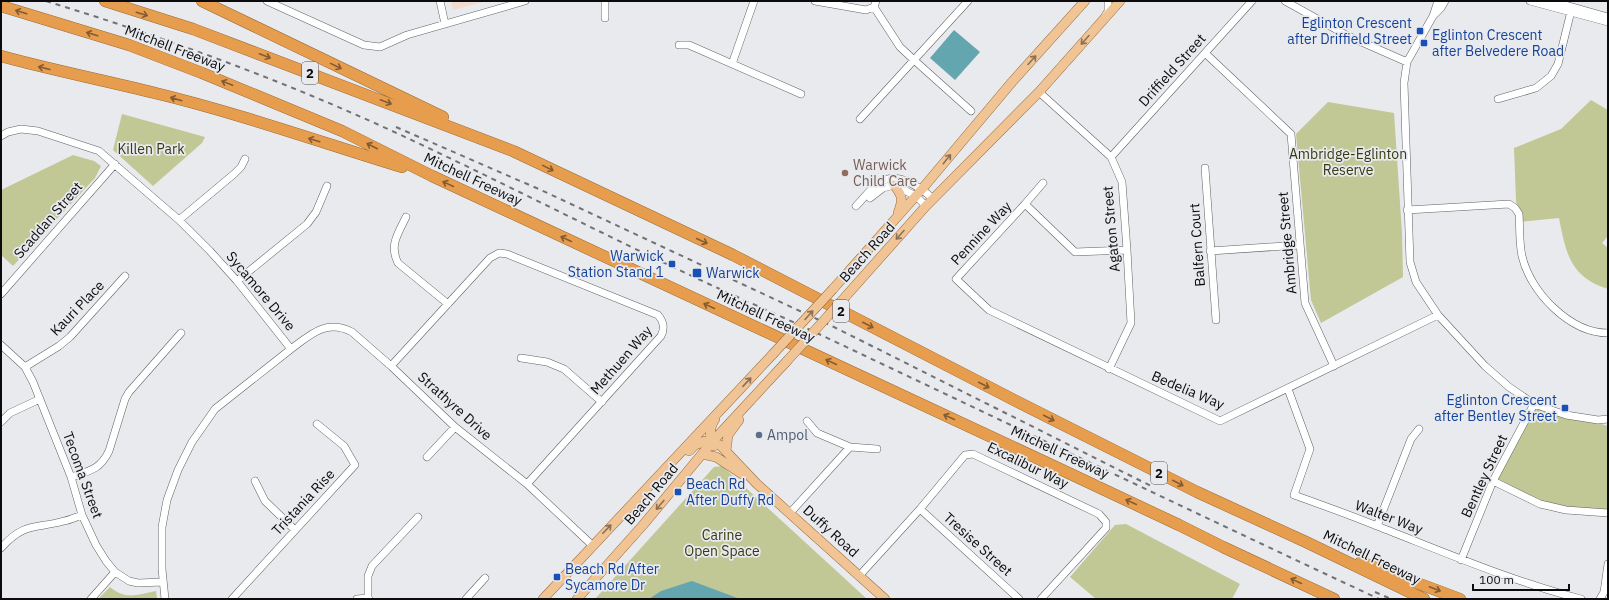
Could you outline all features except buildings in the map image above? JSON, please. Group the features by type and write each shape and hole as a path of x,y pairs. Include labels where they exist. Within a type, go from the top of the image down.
{"highway":[{"name":"Mitchell Freeway","path":"105,1 193,29 513,151 733,255 1182,485 1306,542 1424,599"},
{"path":"202,1 513,151"},
{"name":"Mitchell Freeway","path":"1,6 130,45 342,131 432,176 1046,462 1334,599"},
{"path":"1,56 60,72 156,93 241,117 432,176"},
{"path":"1306,542 1460,599"}],"main road":[{"name":"Beach Road","path":"543,599 833,289 916,196 1012,82 1085,1"},
{"name":"Beach Road","path":"577,599 643,525 712,442 926,206 1039,92 1120,1"},
{"path":"894,185 900,192 902,200 895,220"},
{"path":"726,451 728,435 769,380"},
{"path":"643,492 660,480 695,445 705,441 712,442 710,433 711,425 721,410"},
{"name":"Duffy Road","path":"712,442 720,445 757,484 885,599"},
{"name":"Duffy Road","path":"712,442 716,449 745,476 757,484"},
{"path":"702,454 716,457 731,465 745,476"}],"street":[{"path":"267,1 364,45 380,47 407,35 525,1"},
{"path":"440,1 445,24"},
{"path":"605,1 605,18"},
{"path":"732,64 754,1"},
{"path":"815,1 866,10 875,4 900,47 971,111"},
{"path":"860,119 968,1"},
{"path":"1100,24 1108,11 1108,1"},
{"name":"Driffield Street","path":"1111,157 1252,1"},
{"path":"1285,1 1348,36 1407,62"},
{"path":"1438,1 1433,16 1407,62 1404,83 1407,210 1410,262 1416,282 1438,315 1485,366 1509,387 1534,404 1566,415 1598,420 1608,419"},
{"path":"1433,16 1441,8 1445,1"},
{"path":"1530,1 1608,17"},
{"path":"1551,1 1571,10 1608,22"},
{"path":"1498,99 1536,88 1551,76 1558,64 1571,10"},
{"path":"679,46 689,45 802,94"},
{"name":"Ambridge Street","path":"1205,53 1291,134 1305,303 1334,366"},
{"name":"Agaton Street","path":"1039,92 1111,157 1122,182 1131,323 1109,369"},
{"name":"Sycamore Drive","path":"1,136 8,132 21,129 38,132 99,151 178,220 210,251 237,281 291,349 215,409 192,442 178,470 167,500 162,527 163,582 165,599"},
{"path":"178,220 234,174 241,167 245,159"},
{"name":"Scaddan Street","path":"1,294 115,164"},
{"name":"Balfern Court","path":"1205,168 1216,320"},
{"path":"856,206 874,186 885,179 895,177 922,189 933,199"},
{"name":"Pennine Way","path":"956,279 1043,183"},
{"path":"870,198 883,188 894,185 916,196 926,206"},
{"path":"237,281 307,224 316,212 327,186"},
{"name":"Pennine Way","path":"1025,204 1076,252 1127,250"},
{"path":"1407,210 1508,204 1516,208 1519,214 1522,257 1534,285 1548,302 1564,317 1585,328 1608,333"},
{"path":"406,217 394,245 394,254 398,263 448,304"},
{"path":"1210,251 1300,245"},
{"name":"Methuen Way","path":"391,366 490,258 502,253 658,315 663,322 664,327 662,334 527,484"},
{"name":"Kauri Place","path":"25,367 59,346 70,337 125,276"},
{"name":"Bedelia Way","path":"956,279 989,310 1109,369 1220,421 1438,315"},
{"name":"Strathyre Drive","path":"291,349 315,332 327,327 340,327 357,336 455,427 527,484 592,545"},
{"path":"71,478 96,469 105,459 109,451 125,399 129,392 181,334"},
{"name":"Tecoma Street","path":"1,345 25,367 40,399 71,478 82,515 96,545 115,572 129,581 138,583 163,582"},
{"path":"521,358 547,362 564,369 602,402"},
{"name":"Walter Way","path":"1288,389 1310,449 1294,495 1377,526 1461,560 1551,592 1581,599"},
{"path":"1,422 10,413 40,399"},
{"name":"Bentley Street","path":"1461,560 1493,481 1534,404"},
{"path":"807,421 817,433 850,447 877,450"},
{"name":"Tristania Rise","path":"232,599 355,465 344,446 317,424"},
{"path":"427,457 455,427"},
{"path":"1377,526 1411,439 1419,429"},
{"path":"790,513 850,447"},
{"name":"Excalibur Way","path":"860,575 920,509 965,455 970,454 978,456 1102,516 1106,522 1106,528 1042,599"},
{"path":"255,481 265,501 295,530"},
{"path":"1493,481 1540,504 1566,510 1608,513"},
{"name":"Tresise Street","path":"920,509 1018,599"},
{"path":"1,548 14,535 26,528 65,521 82,515"},
{"path":"358,599 369,598 368,576 372,566 418,517"},
{"path":"1600,599 1604,592 1608,564"},
{"path":"91,599 115,572"},
{"path":"466,599 485,578"}],"shaded area":[{"path":"451,1 487,1 453,10"}],"green space":[{"path":"1591,100 1608,110 1608,236 1602,243 1608,248 1608,289 1585,278 1572,262 1564,242 1559,218 1519,222 1516,200 1514,148 1561,129"},
{"name":"Ambridge-Eglinton Reserve","path":"1328,102 1394,113 1402,233 1403,277 1321,323 1311,300 1296,134"},
{"name":"Killen Park","path":"122,114 205,137 202,143 153,186 113,150"},
{"path":"73,155 94,161 101,166 95,178 13,266 1,255 1,190"},
{"path":"1534,404 1608,426 1608,513 1537,502 1493,481"},
{"name":"Carine Open Space","path":"722,466 867,599 595,599 714,467"},
{"path":"1126,524 1240,584 1232,599 1096,599 1070,577 1115,525"},
{"path":"110,587 121,594 126,595 137,595 156,591 157,599 98,599"}],"water":[{"path":"954,30 980,52 955,80 930,58"},
{"path":"692,581 740,599 649,599 661,591"}],"railway":[{"path":"46,1 177,44 263,76 348,111 466,166 694,277 821,335 1379,599"},
{"path":"396,127 541,190 834,327 1151,486"},
{"path":"1375,592 1391,599"}],"place":[{"name":"Eglinton Crescent after Driffield Street","path":"1420,31"},
{"name":"Eglinton Crescent after Belvedere Road","path":"1424,43"},
{"name":"Warwick Child Care","path":"845,173"},
{"name":"Warwick Station Stand 1","path":"672,264"},
{"name":"Warwick","path":"697,273"},
{"name":"Eglinton Crescent after Bentley Street","path":"1565,408"},
{"name":"Ampol","path":"759,435"},
{"name":"Beach Rd After Duffy Rd","path":"678,492"},
{"name":"Beach Rd After Sycamore Dr","path":"557,577"}]}
